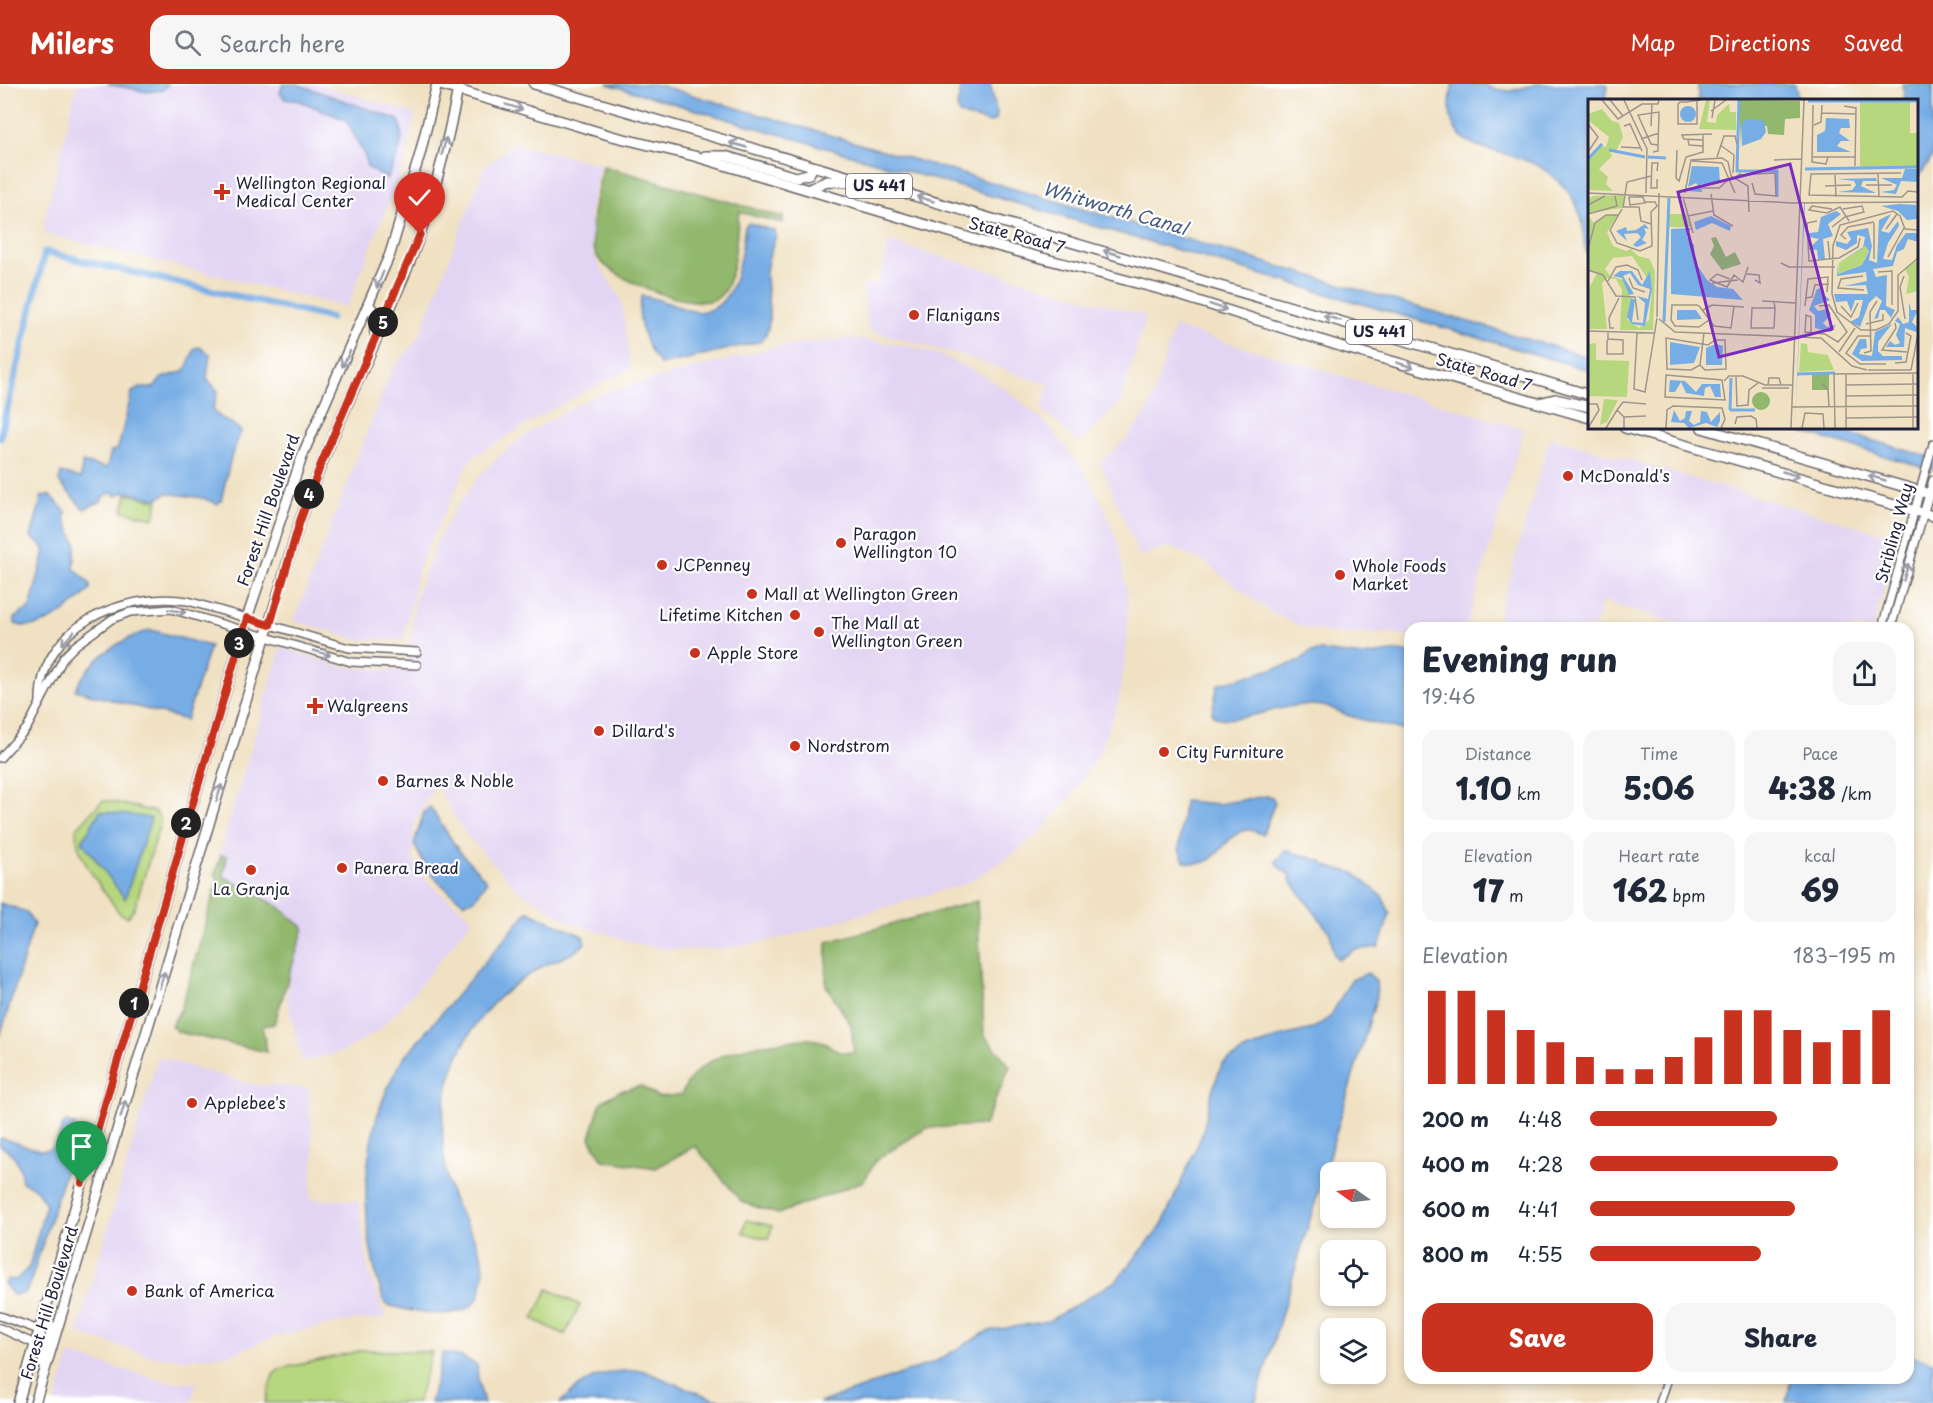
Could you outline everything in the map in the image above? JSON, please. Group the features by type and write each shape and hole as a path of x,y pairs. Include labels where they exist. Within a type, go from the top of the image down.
{"main road":[{"name":"State Road 7","path":"437,84 458,87 612,136 694,156 997,246 1163,290 1346,348 1588,417"},
{"name":"Forest Hill Boulevard","path":"18,1403 243,630 303,454 369,305 401,222 437,84"},
{"name":"State Road 7","path":"534,84 1588,393"},
{"name":"Forest Hill Boulevard","path":"35,1403 308,499 420,234 458,87"},
{"path":"694,156 725,156 796,177 809,174 813,166"},
{"path":"809,189 838,181 879,186"},
{"path":"369,305 374,312 375,339"},
{"path":"1537,404 1555,399 1588,406"},
{"path":"1629,429 1928,514"},
{"path":"1706,429 1931,494"},
{"path":"48,1301 48,1329 52,1346"},
{"path":"39,1330 44,1349 42,1382"}],"street":[{"name":"Stribling Way","path":"1884,622 1932,448"},
{"name":"Stribling Way","path":"1893,622 1928,514 1933,480"},
{"path":"40,702 39,686 58,650 76,629 109,608 135,600 172,598 349,648 417,652"},
{"path":"0,758 27,728 64,657 75,645 112,619 130,612 171,609 351,662 417,665"},
{"path":"0,1316 39,1330"},
{"path":"0,1328 35,1344"},
{"path":"1659,1403 1666,1384"}],"shaded area":[{"name":"Wellington Regional Medical Center","path":"77,84 317,84 415,114 405,161 347,307 45,234 44,224"},
{"path":"515,144 600,164 590,212 592,250 597,262 621,299 631,368 551,410 470,459 419,566 403,640 356,639 294,621 391,371 419,337 485,166"},
{"path":"889,242 1146,316 1120,403 1079,443 1041,409 1049,385 960,355 868,330 863,286 879,283"},
{"path":"1174,327 1524,429 1468,622 1404,622 1404,636 1390,633 1340,634 1305,628 1270,612 1205,562 1170,547 1139,556 1100,462 1125,440 1145,416"},
{"name":"The Mall at Wellington Green","path":"852,338 907,346 943,356 985,376 1011,393 1049,426 1085,472 1103,505 1119,546 1128,602 1126,655 1118,704 1100,750 1077,788 1044,828 1011,856 967,883 785,937 723,949 669,950 641,945 572,923 516,888 463,831 429,771 435,787 415,820 412,857 428,883 473,919 413,994 378,1031 344,1051 302,1062 287,999 288,984 301,928 277,907 214,874 281,647 341,667 408,671 416,596 439,538 456,507 481,474 506,450 531,431 594,396 621,388 779,346"},
{"path":"1550,437 1888,535 1895,548 1875,622 1674,622 1602,601 1596,622 1513,622 1498,618"},
{"path":"158,1057 250,1084 308,1088 314,1155 310,1199 358,1201 368,1269 386,1319 357,1320 307,1329 274,1337 229,1355 185,1359 151,1356 77,1333"},
{"path":"70,1355 168,1382 197,1383 191,1403 55,1403"}],"green space":[{"path":"603,166 783,217 783,223 739,212 732,268 729,280 720,296 709,301 693,301 653,291 615,272 602,262 595,252 592,220"},
{"path":"127,494 158,501 154,518 123,511"},
{"path":"102,801 156,812 161,820 135,907 128,917 120,914 92,874 80,852 77,840 76,829"},
{"path":"221,855 227,856 223,876 278,906 304,928 274,1024 262,1026 267,1052 178,1032 171,1026 181,1009 218,879 215,874"},
{"path":"977,901 984,1035 1010,1066 984,1125 926,1128 876,1160 864,1181 778,1214 742,1202 695,1146 656,1168 603,1160 590,1138 601,1102 620,1091 641,1086 658,1097 681,1095 688,1082 709,1062 722,1055 751,1046 813,1039 841,1052 854,1052 851,1025 826,985 827,942"},
{"path":"746,1220 772,1226 769,1239 743,1233"},
{"path":"548,1289 580,1305 565,1335 533,1319"},
{"path":"364,1350 432,1352 417,1403 265,1403 273,1375 280,1369"}],"water":[{"path":"108,84 168,84 163,90 147,92"},
{"path":"283,84 297,84 399,120 401,142 387,179 367,167 365,156 346,120 300,101 285,99 280,93"},
{"path":"607,84 655,84 1588,357 1588,370"},
{"path":"962,84 990,84 997,113 996,120 989,123 959,114 957,106"},
{"path":"1453,84 1483,84 1493,89 1511,91 1537,84 1607,84 1606,99 1588,99 1588,254 1585,249 1580,214 1574,200 1560,183 1532,163 1478,146 1464,139 1454,127 1450,109"},
{"path":"1698,84 1795,84 1798,99 1698,99"},
{"path":"1902,84 1933,84 1933,156 1918,178 1918,99 1905,99"},
{"path":"749,223 775,231 776,236 767,267 769,318 762,341 661,365 643,332 639,313 642,296 692,311 707,311 718,305 727,296 733,283 738,268 745,226"},
{"path":"199,347 210,354 207,379 218,391 213,409 216,414 235,425 241,432 231,457 221,501 217,504 203,498 167,493 157,499 125,492 114,496 113,492 102,497 102,501 84,509 59,482 61,473 81,478 82,462 107,468 111,451 117,450 119,445 132,392 140,388 153,388 162,378 185,371 195,348"},
{"path":"1791,429 1833,429 1933,458 1933,470"},
{"path":"49,495 66,511 65,518 76,544 74,568 90,584 90,590 56,618 36,625 15,624 14,618 30,608 44,555 44,548 31,537 42,496"},
{"path":"151,630 210,646 186,720 75,690 89,669 107,652 128,639"},
{"path":"1321,651 1363,656 1404,652 1404,730 1317,705 1300,705 1237,718 1215,717 1212,712 1218,684 1298,662 1310,652"},
{"path":"1272,797 1275,802 1263,834 1249,830 1240,832 1205,862 1184,861 1179,849 1184,801 1218,804"},
{"path":"430,807 459,851 487,881 475,899 464,903 441,884 424,863 414,844 424,812"},
{"path":"100,811 151,818 125,899 82,841"},
{"path":"1285,850 1321,861 1326,866 1354,873 1382,896 1390,913 1379,947 1354,950 1338,960 1334,955 1330,933 1290,880 1291,875 1282,870 1276,861"},
{"path":"0,903 27,912 34,924 0,1037"},
{"path":"528,911 583,936 585,943 571,954 529,975 493,1004 466,1040 448,1086 443,1117 445,1166 451,1193 482,1257 484,1265 479,1297 468,1308 446,1313 419,1312 385,1304 370,1243 366,1212 366,1180 377,1118 387,1088 402,1060"},
{"path":"1368,973 1376,981 1377,996 1327,1162 1320,1162 1320,1186 1255,1403 819,1403 935,1362 988,1331 1049,1321 1116,1281 1161,1227 1202,1135 1212,1091 1222,1064 1244,1051 1283,1036 1312,1029 1330,1017 1351,980"},
{"path":"67,1122 75,1125 76,1137 30,1284 25,1293 13,1295 4,1283 8,1279 16,1280 29,1267 46,1204 35,1188 22,1182 17,1161 0,1146 0,1138 30,1148 46,1150 52,1148 57,1142 63,1124"},
{"path":"443,1353 462,1357 477,1365 478,1381 484,1403 430,1403"},
{"path":"1914,1357 1933,1362 1933,1403 1786,1401 1790,1384 1914,1384"},
{"path":"641,1370 714,1399 751,1403 560,1403 578,1387 596,1377 616,1372"}],"waterway":[{"path":"0,438 45,252 331,318"}],"place":[{"name":"Wellington Regional Medical Center","path":"222,192"},
{"name":"Flanigans","path":"914,315"},
{"name":"McDonald's","path":"1568,476"},
{"name":"Paragon Wellington 10","path":"841,543"},
{"name":"JCPenney","path":"662,565"},
{"name":"Whole Foods Market","path":"1340,575"},
{"name":"Mall at Wellington Green","path":"752,594"},
{"name":"Lifetime Kitchen","path":"795,615"},
{"name":"The Mall at Wellington Green","path":"819,632"},
{"name":"Apple Store","path":"695,653"},
{"name":"Walgreens","path":"315,706"},
{"name":"Dillard's","path":"599,731"},
{"name":"Nordstrom","path":"795,746"},
{"name":"City Furniture","path":"1164,752"},
{"name":"Barnes & Noble","path":"383,781"},
{"name":"Panera Bread","path":"342,868"},
{"name":"La Granja","path":"251,870"},
{"name":"Applebee's","path":"192,1103"},
{"name":"Bank of America","path":"132,1291"}],"route":[{"path":"82,1183 247,618 270,625 300,521 321,464 407,269 420,234"}],"water label":[{"name":"Whitworth Canal","path":"1115,209"}]}
